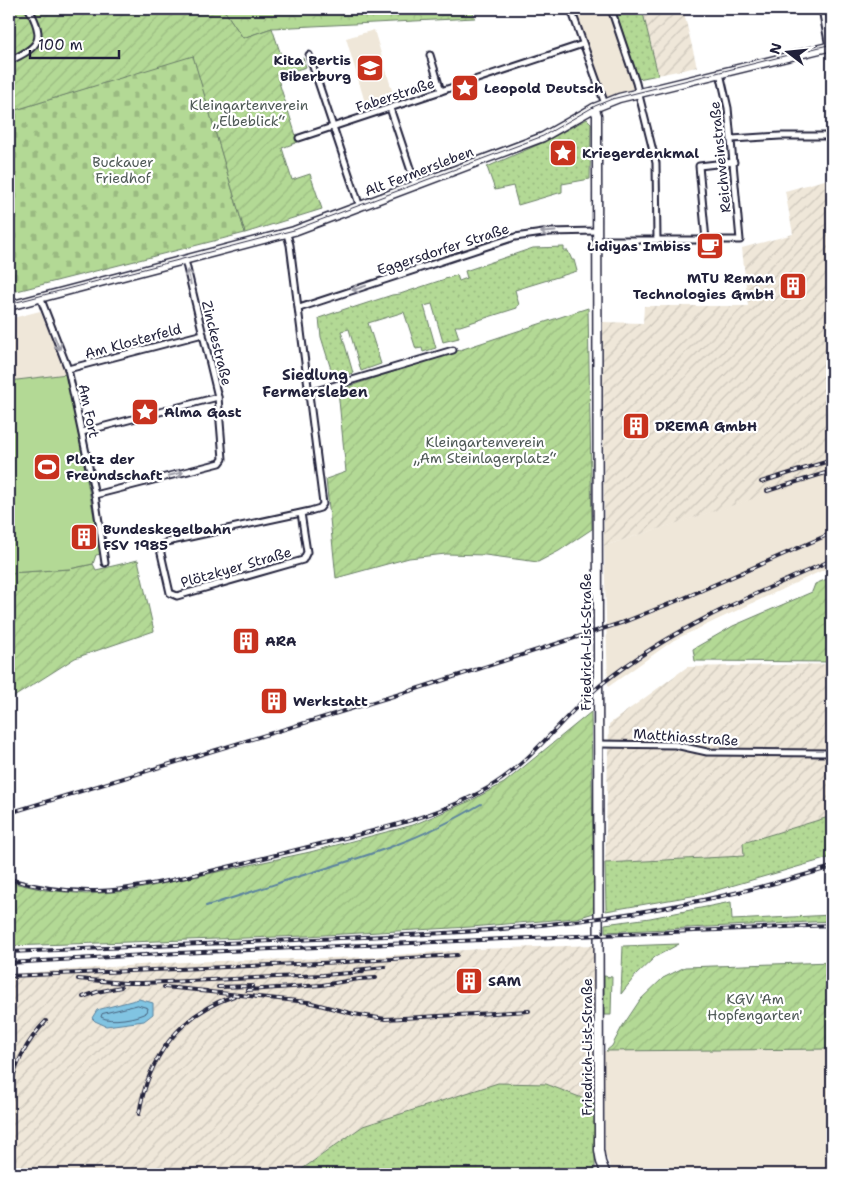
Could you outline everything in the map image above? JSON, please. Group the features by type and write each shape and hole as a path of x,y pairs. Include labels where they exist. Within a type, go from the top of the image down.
{"street":[{"path":"9,61 30,52 36,42 38,26 29,9"},
{"path":"611,9 639,93 656,163 657,240"},
{"path":"822,9 831,46"},
{"path":"572,12 605,104"},
{"name":"Faberstraße","path":"300,138 583,44"},
{"name":"Alt Fermersleben","path":"9,306 287,234 543,137 594,108 605,104 639,93 831,46"},
{"path":"309,55 360,207"},
{"path":"430,55 441,91"},
{"name":"Reichweinstraße","path":"706,240 740,240 732,139 728,108 720,73"},
{"path":"390,108 416,186"},
{"name":"Friedrich-List-Straße","path":"594,108 597,124 599,1142 600,1159 606,1174"},
{"path":"732,139 780,136 832,136"},
{"path":"597,240 706,240 699,166 734,162"},
{"name":"Eggersdorfer Straße","path":"299,308 515,237 550,232 597,231"},
{"path":"287,234 299,308 309,393 453,350"},
{"name":"Zinckestraße","path":"95,495 222,461 218,397 185,260"},
{"name":"Am Fort","path":"40,298 68,369 95,495 105,563"},
{"name":"Am Klosterfeld","path":"68,369 203,334"},
{"name":"Plötzkyer Straße","path":"301,513 307,552 302,560 177,596 170,593 160,549 167,542 310,511 320,508 323,504 309,393"},
{"path":"82,432 218,397"},
{"name":"Matthiasstraße","path":"599,744 675,745 706,752 832,753"}],"shaded area":[{"path":"571,9 608,9 635,88 604,98"},
{"path":"642,9 683,9 697,67 658,75"},
{"name":"Kita Bertis Biberburg","path":"374,30 394,97 366,106 346,38"},
{"path":"832,178 832,474 604,546 603,322 643,323 644,306 748,306 742,248 793,234 785,191"},
{"path":"40,311 67,374 9,381 9,319"},
{"path":"832,473 832,566 674,640 608,687 604,546"},
{"path":"832,664 832,816 743,843 744,856 605,863 609,724 687,667"},
{"path":"596,945 595,1103 363,1126 294,1174 9,1174 9,974 183,962 368,957 479,949"},
{"path":"832,1049 832,1174 614,1174 612,1172 605,1153 604,1051"}],"green space":[{"name":"Kleingartenverein „Elbeblick“","path":"9,9 219,9 224,10 243,38 272,28 284,64 303,58 306,67 277,76 298,142 282,148 292,180 310,174 322,209 245,233 193,56 9,112"},
{"path":"225,9 283,9 296,12 318,9 472,9 475,18 272,28 243,38"},
{"path":"615,9 642,9 658,75 638,79"},
{"name":"Buckauer Friedhof","path":"193,55 245,233 9,293 9,112"},
{"path":"587,119 591,123 590,179 562,184 562,192 518,205 513,186 495,190 487,167 542,143"},
{"path":"564,247 564,251 568,251 572,260 574,260 577,271 515,290 519,305 517,308 455,326 459,338 443,342 432,304 424,306 436,348 423,352 422,348 416,349 404,312 368,323 381,364 361,371 349,329 341,331 353,373 334,379 321,337 319,318 457,275 459,281 467,278 465,271 533,248"},
{"name":"Kleingartenverein „Am Steinlagerplatz“","path":"588,308 592,529 559,551 538,562 485,555 446,554 409,558 336,578 326,479 346,472 338,390"},
{"name":"Platz der Freundschaft","path":"67,374 101,554 96,555 93,564 69,569 9,573 9,381"},
{"path":"138,560 154,631 75,658 9,700 9,573 69,569 93,564 96,570"},
{"path":"832,577 832,662 695,661 693,649 733,626 812,592 815,584"},
{"path":"591,712 594,913 577,918 471,927 306,936 9,946 9,882 45,890 86,894 129,891 310,852 413,825 470,801 504,783"},
{"path":"832,816 832,857 703,894 606,911 605,863 744,856 743,843"},
{"path":"731,902 732,920 832,915 832,921 605,932 605,924 650,918"},
{"path":"679,944 655,957 636,975 621,994 623,946"},
{"name":"KGV 'Am Hopfengarten'","path":"832,962 832,1049 606,1051 612,1046 640,1000 663,978 685,967"},
{"path":"604,976 612,977 611,1015 604,1015"},
{"path":"498,1083 546,1084 595,1103 595,1174 295,1174 363,1126"}],"water":[{"path":"139,999 153,1003 153,1014 144,1021 106,1026 92,1018 97,1010"}],"waterway":[{"path":"206,906 392,846 437,828 481,804"}],"tram line":[{"path":"9,304 294,230 543,136 595,106 612,99 832,44"}],"railway":[{"path":"761,482 832,460"},
{"path":"767,491 832,471"},
{"path":"9,813 413,690 624,622 684,598 832,533"},
{"path":"9,879 41,887 73,891 104,891 133,887 203,873 369,832 444,809 488,788 520,765 588,696 629,663 713,614 832,560"},
{"path":"9,952 392,936 586,920 728,895 832,867"},
{"path":"9,963 178,953 832,925"},
{"path":"9,976 344,962 457,955"},
{"path":"355,970 385,967"},
{"path":"78,979 143,983 363,972"},
{"path":"247,990 322,985 376,978"},
{"path":"218,987 253,986"},
{"path":"83,997 121,987"},
{"path":"164,987 207,991"},
{"path":"200,991 308,1002 354,1014 385,1019 529,1011"},
{"path":"139,1114 150,1074 169,1041 182,1026 197,1014 214,1004 234,996"},
{"path":"9,1094 14,1074 22,1055 32,1037 46,1021"}],"place":[{"name":"Kita Bertis Biberburg","path":"370,68"},
{"name":"Leopold Deutsch","path":"465,88"},
{"name":"Kriegerdenkmal","path":"563,153"},
{"name":"Lidiyas Imbiss","path":"710,246"},
{"name":"MTU Reman Technologies GmbH","path":"793,286"},
{"name":"Alma Gast","path":"145,412"},
{"name":"DREMA GmbH","path":"636,426"},
{"name":"Platz der Freundschaft","path":"47,467"},
{"name":"Bundeskegelbahn FSV 1985","path":"84,537"},
{"name":"ARA","path":"246,641"},
{"name":"Werkstatt","path":"274,701"},
{"name":"SAM","path":"469,981"}],"district":[{"name":"Siedlung Fermersleben","path":"315,384"}]}
